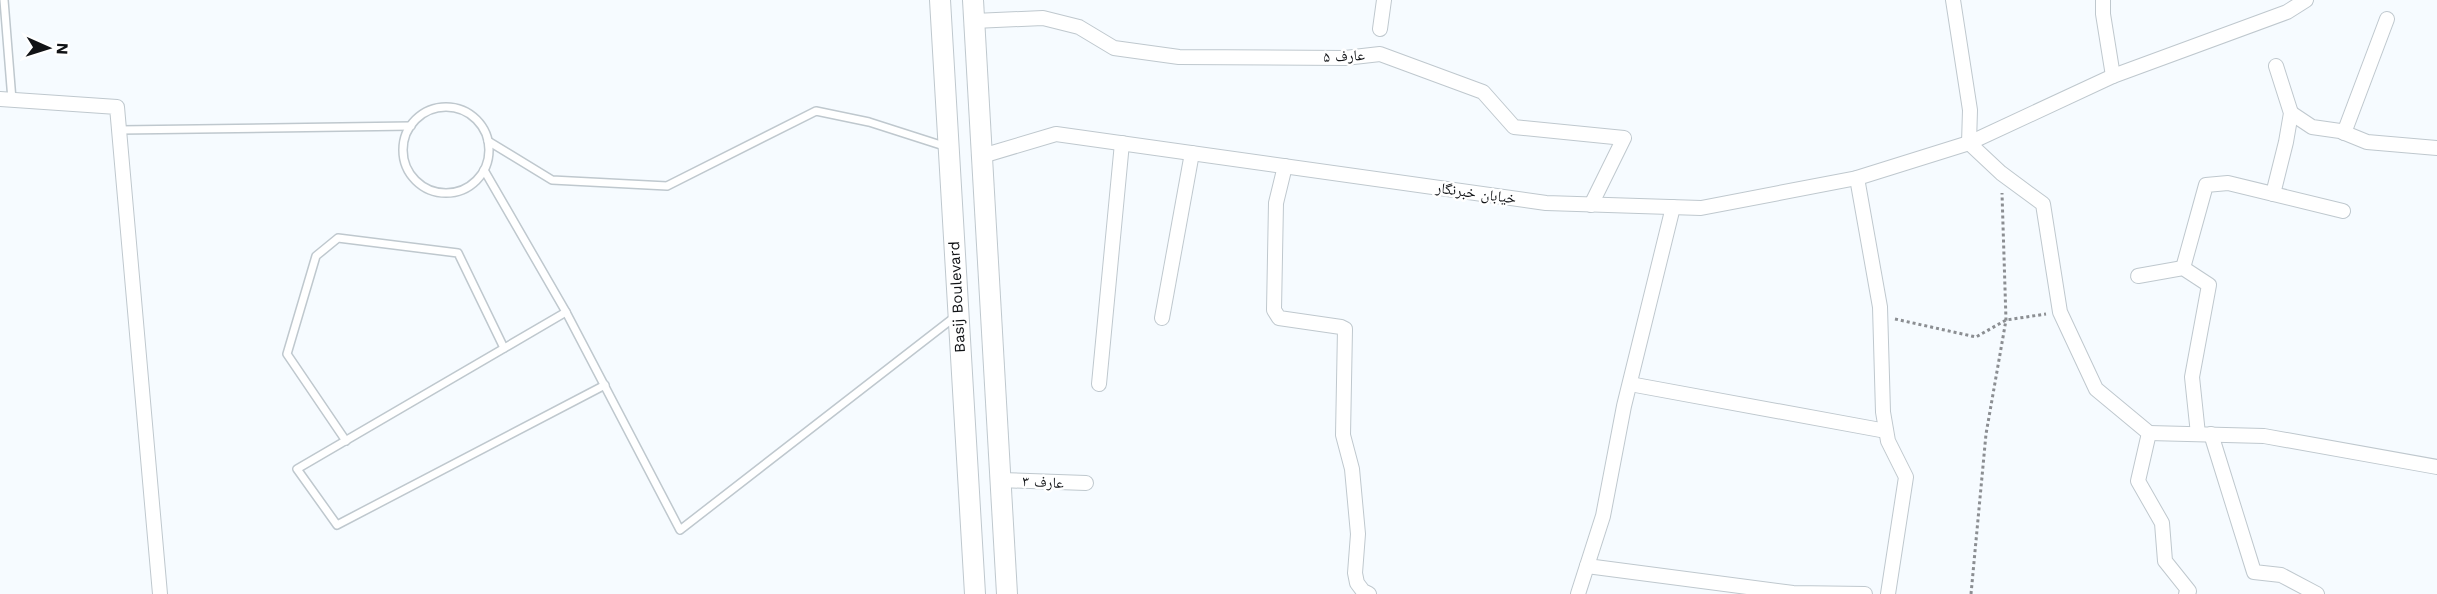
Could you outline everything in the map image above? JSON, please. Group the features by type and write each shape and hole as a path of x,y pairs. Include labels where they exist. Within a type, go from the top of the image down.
{"main road":[{"name":"Basij Boulevard","path":"940,0 975,594"},
{"path":"973,0 1007,594"},
{"path":"973,561 1005,560"}],"street":[{"path":"1380,29 1384,0"},
{"path":"1953,0 1970,110 1969,143 2001,173 2043,204 2060,312 2096,389 2149,433 2264,436 2437,467"},
{"path":"2103,0 2113,76"},
{"name":"خیابان خبرنگار","path":"982,156 1056,134 1546,203 1701,208 1857,178 1969,143 2113,76 2287,12 2306,0"},
{"name":"عارف ۵","path":"974,21 1043,18 1079,27 1114,48 1179,57 1345,58 1380,54 1483,92 1514,127 1624,138 1591,205"},
{"path":"2344,133 2387,19"},
{"path":"2273,194 2291,113 2276,66"},
{"path":"6,100 117,107 160,594"},
{"path":"2291,113 2312,127 2344,133 2367,142 2437,148"},
{"path":"1099,384 1122,143"},
{"path":"1162,318 1192,153"},
{"path":"1285,166 1276,203 1274,309 1279,318 1345,329 1343,435 1352,469 1358,534 1355,573 1363,591 1369,594"},
{"path":"1857,178 1880,316 1883,412 1886,431 1888,441 1906,477 1888,594"},
{"path":"2183,268 2206,185 2228,183 2343,211"},
{"path":"1578,594 1603,516 1630,384 1673,207"},
{"path":"2138,276 2183,268 2209,285 2192,377 2204,434 2254,572 2281,575 2317,594"},
{"path":"1630,384 1886,431"},
{"path":"2149,433 2138,481 2162,523 2165,561 2190,591 2187,594"},
{"name":"عارف ۳","path":"1000,480 1086,483"},
{"path":"1587,566 1793,593 1865,594"}],"lane":[{"path":"4,0 6,100"},
{"path":"437,107 463,110 475,117 488,141 489,156 484,170 475,182 455,191 434,191 420,184 410,173 404,160 404,145 411,126 425,112 437,107"},
{"path":"488,141 552,180 667,186 816,111 869,122 949,148"},
{"path":"120,130 411,126"},
{"path":"484,170 566,312 680,530 958,315"},
{"path":"346,441 286,354 316,256 338,237 458,253 504,348"},
{"path":"566,312 297,470 337,525 605,385"}],"path":[{"path":"1971,594 1986,434 2006,320 2001,173"},
{"path":"1880,316 1976,337 2006,320 2060,312"}]}
